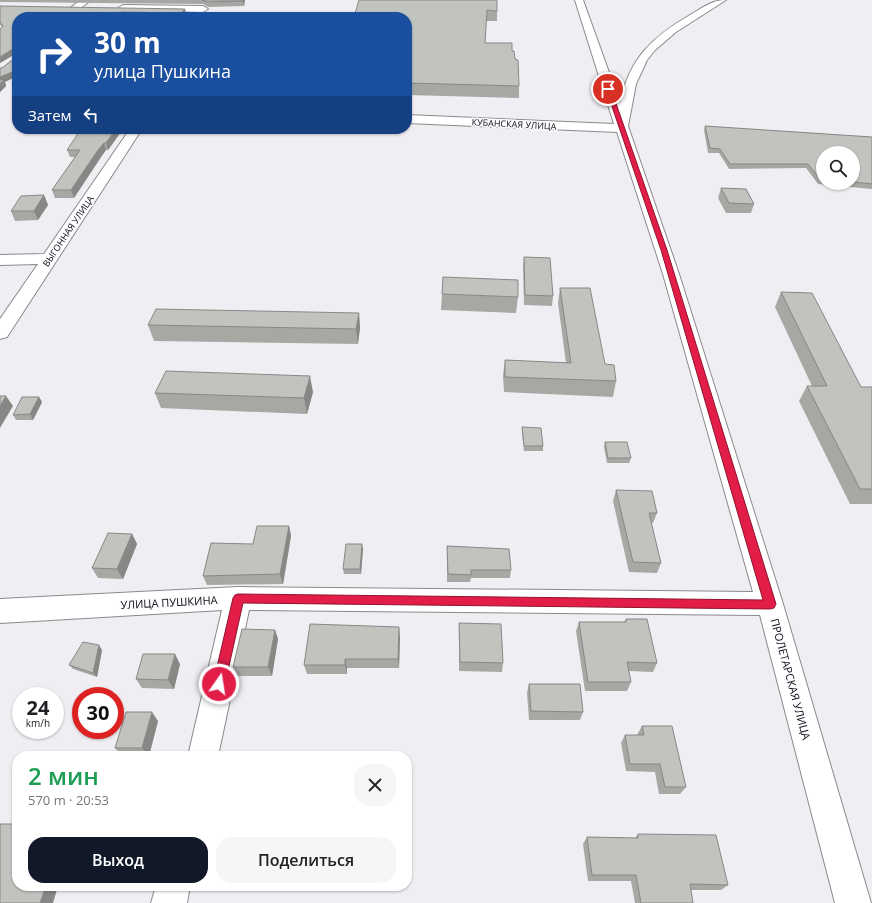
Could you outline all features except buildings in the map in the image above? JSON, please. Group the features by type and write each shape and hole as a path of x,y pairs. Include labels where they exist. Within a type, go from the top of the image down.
{"street":[{"path":"202,12 208,0"},
{"name":"ПРОЛЕТАРСКАЯ УЛИЦА","path":"579,0 621,128 664,250 770,604 852,903"},
{"path":"621,128 626,98 635,71 646,54 664,35 722,0"},
{"path":"60,7 75,7 89,4"},
{"path":"69,12 75,7"},
{"path":"112,8 184,12"},
{"name":"КУБАНСКАЯ УЛИЦА","path":"412,119 621,128"},
{"name":"ВЫГОННАЯ УЛИЦА","path":"0,333 133,134"},
{"path":"0,260 49,259"},
{"path":"204,751 238,598"},
{"name":"УЛИЦА ПУШКИНА","path":"0,611 238,598 770,604"},
{"path":"169,903 172,891"}],"route":[{"path":"219,684 238,598 770,604 664,250 608,89"}]}
